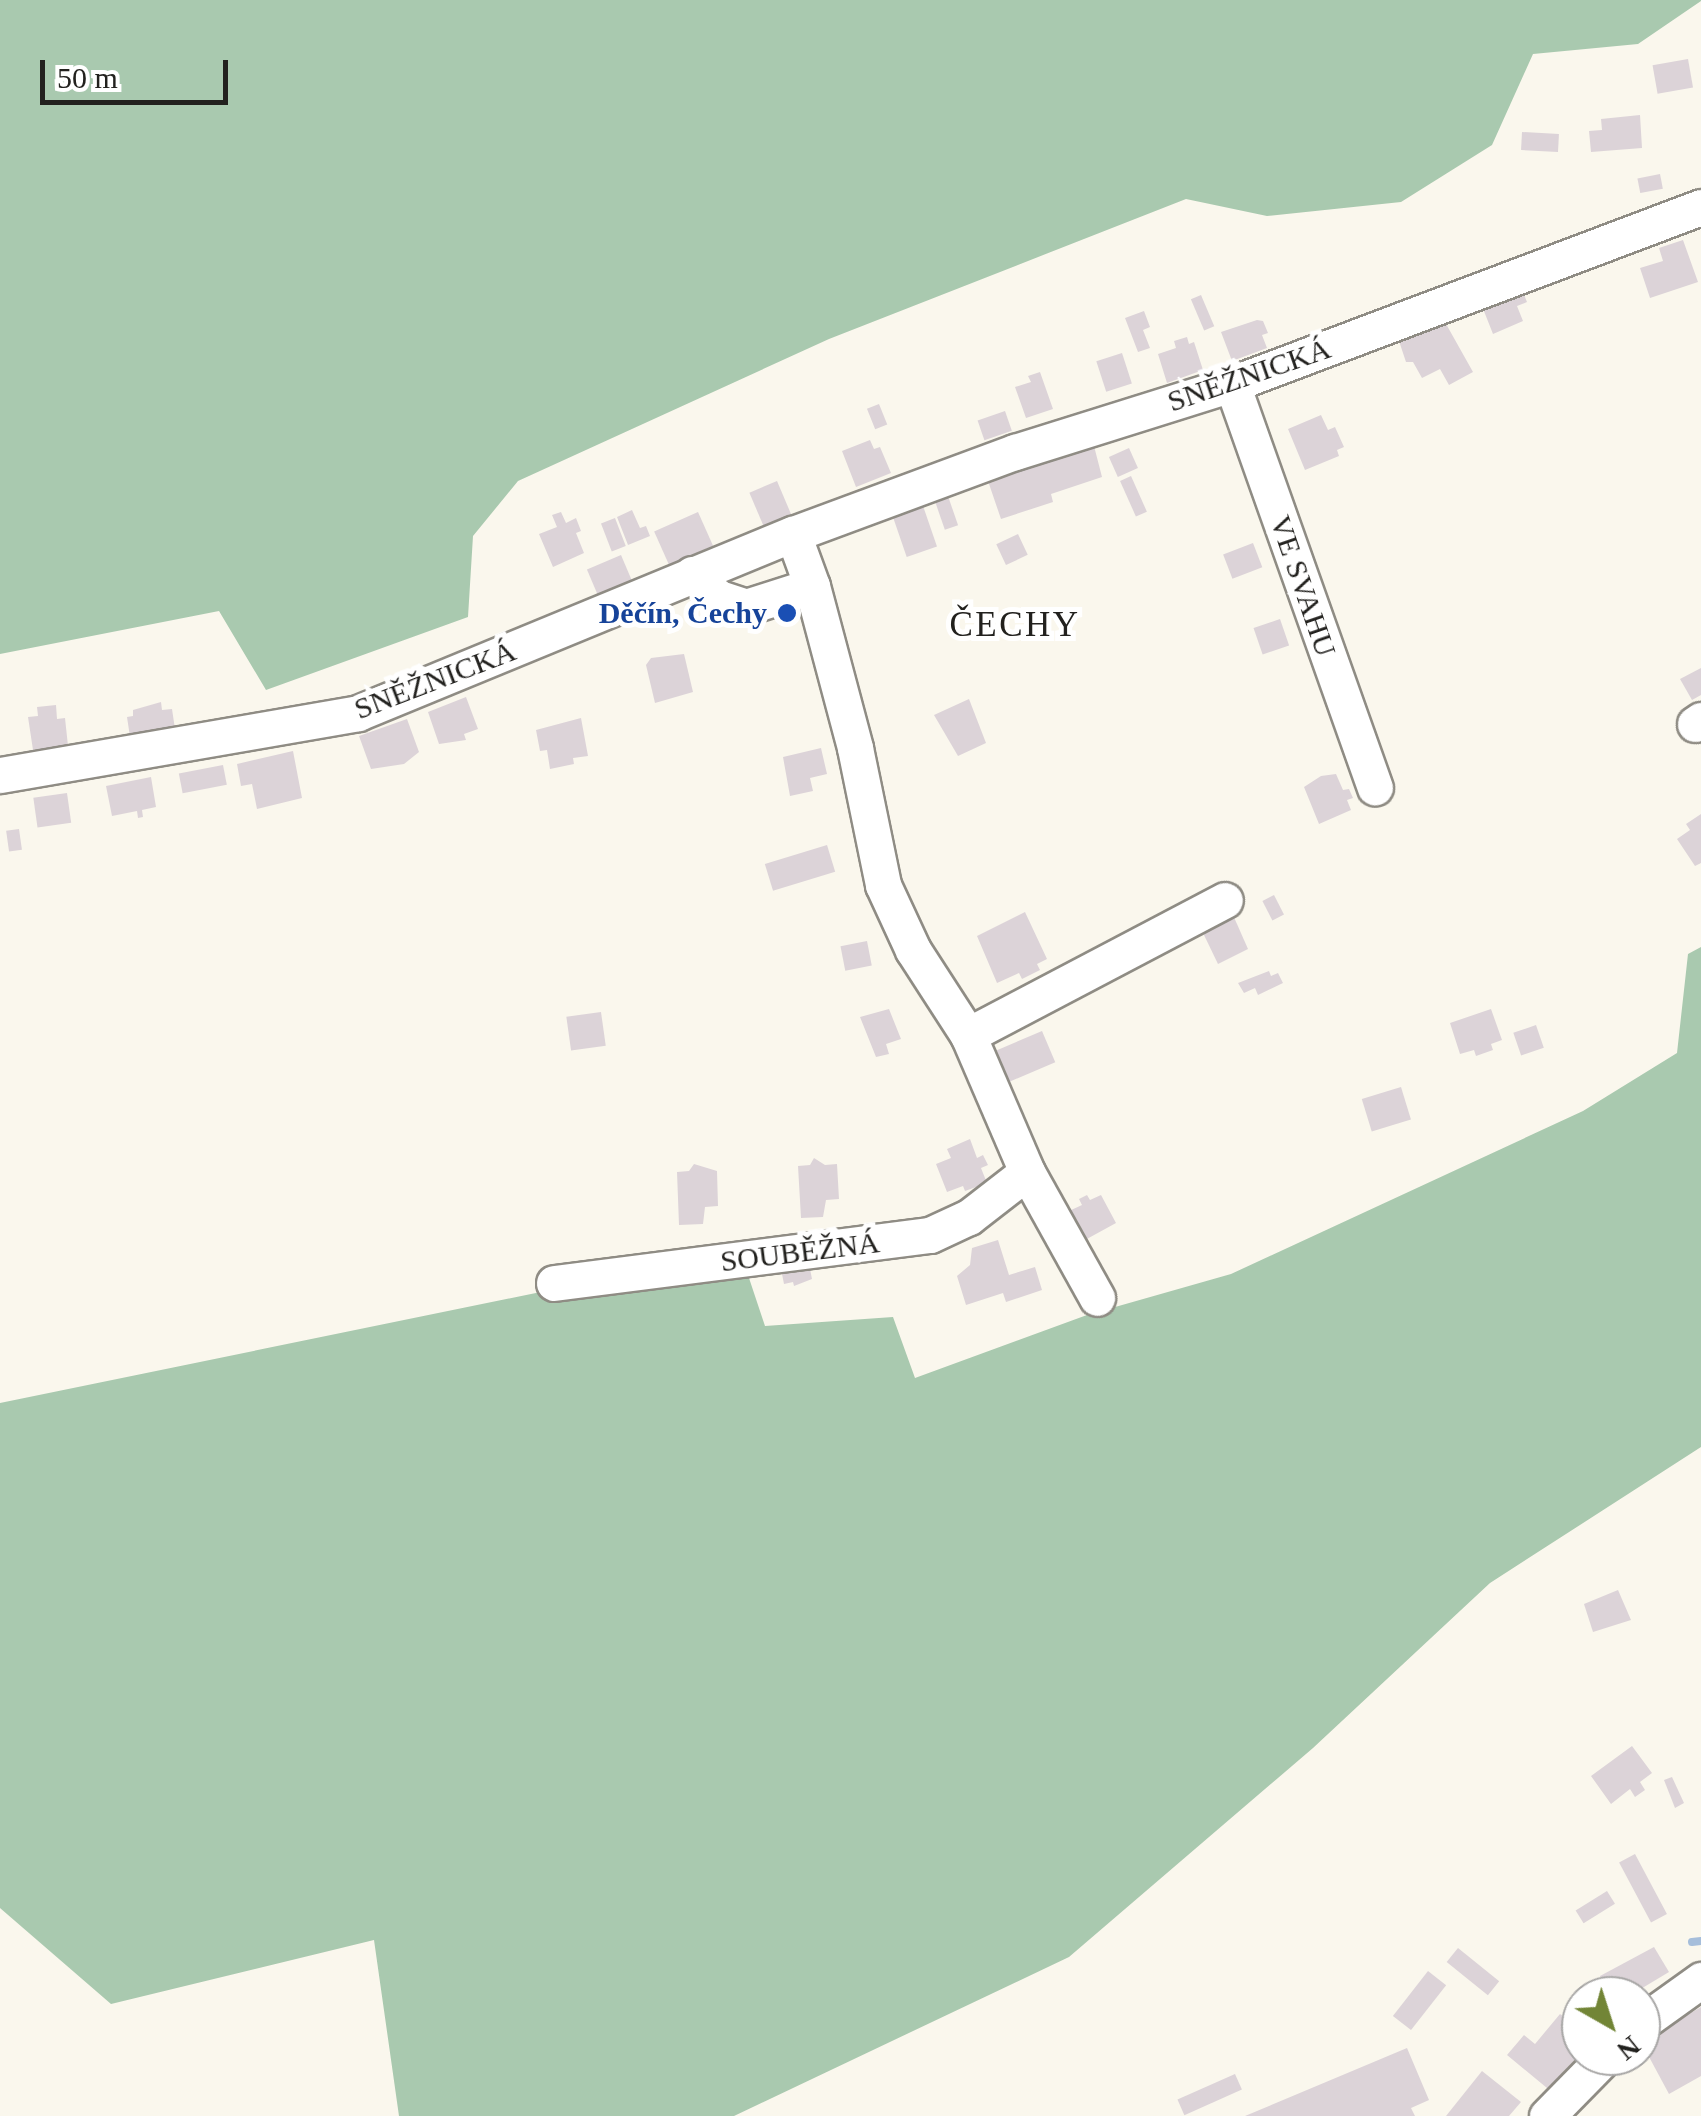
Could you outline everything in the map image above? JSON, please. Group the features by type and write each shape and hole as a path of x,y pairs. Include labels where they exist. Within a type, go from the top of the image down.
{"street":[{"name":"SNĚŽNICKÁ","path":"0,776 358,713 793,534 1014,452 1232,384 1701,207"},
{"name":"VE SVAHU","path":"1232,384 1375,788"},
{"path":"793,534 812,586 854,748 883,885 913,950 968,1035 1027,1172 1097,1298"},
{"path":"692,574 719,598 746,607 812,586"},
{"path":"968,1035 1225,900"},
{"name":"SOUBĚŽNÁ","path":"554,1283 930,1235 970,1217 1027,1172"},
{"path":"1661,2009 1701,1980"},
{"path":"1548,2116 1587,2076"}],"green space":[{"path":"0,0 1701,1 1638,44 1533,54 1492,145 1401,202 1267,216 1186,199 829,339 518,481 473,536 468,617 266,690 219,611 0,654"},
{"path":"1701,947 1701,1447 1490,1583 1313,1748 1069,1957 734,2116 399,2116 374,1940 111,2004 0,1908 0,1403 740,1251 765,1326 893,1317 915,1378 1087,1315 1231,1274 1583,1111 1677,1053 1688,954"}],"building":[{"path":"1688,59 1693,88 1658,94 1653,65"},
{"path":"1640,115 1642,148 1591,152 1589,131 1602,130 1601,119"},
{"path":"1522,132 1559,134 1558,152 1521,150"},
{"path":"1660,174 1663,189 1640,193 1637,178"},
{"path":"1683,240 1698,282 1650,298 1640,268 1663,261 1659,248"},
{"path":"1518,280 1527,302 1517,306 1523,321 1493,334 1478,296"},
{"path":"1201,295 1214,326 1204,331 1191,299"},
{"path":"1144,311 1150,327 1143,330 1150,348 1138,352 1125,318"},
{"path":"1441,315 1473,372 1449,385 1440,369 1422,378 1413,362 1406,362 1398,338"},
{"path":"1263,321 1268,333 1262,335 1267,348 1232,361 1221,332"},
{"path":"1187,337 1189,344 1194,342 1203,370 1167,383 1158,354 1176,348 1174,341"},
{"path":"1122,353 1132,383 1106,392 1096,361"},
{"path":"1040,372 1053,409 1026,418 1015,387 1031,382 1028,376"},
{"path":"879,404 887,424 875,429 867,409"},
{"path":"1005,411 1012,431 984,440 978,420"},
{"path":"1321,415 1328,430 1335,427 1344,447 1337,450 1339,456 1305,470 1288,429"},
{"path":"870,440 874,449 880,447 891,473 856,487 842,451"},
{"path":"1094,446 1102,477 1051,494 1053,502 1001,519 988,481"},
{"path":"1129,448 1138,468 1118,477 1109,457"},
{"path":"1131,476 1147,512 1136,517 1120,481"},
{"path":"777,481 791,514 763,526 749,493"},
{"path":"948,496 958,525 945,530 935,501"},
{"path":"922,503 937,546 907,557 892,513"},
{"path":"632,510 640,528 646,526 650,536 628,545 617,517"},
{"path":"561,512 566,523 576,518 581,531 576,533 584,553 553,567 539,534 557,527 552,515"},
{"path":"698,512 713,546 669,565 654,532"},
{"path":"615,518 626,546 612,551 601,523"},
{"path":"1018,534 1028,555 1006,565 996,544"},
{"path":"1253,543 1262,567 1232,579 1223,554"},
{"path":"621,555 632,581 598,595 587,569"},
{"path":"1280,619 1289,645 1263,655 1254,628"},
{"path":"684,654 693,692 655,703 646,665 651,658"},
{"path":"1701,668 1701,695 1692,700 1680,679"},
{"path":"466,697 478,729 464,734 466,740 439,744 428,712"},
{"path":"969,699 986,743 958,756 934,715"},
{"path":"161,702 162,710 172,709 175,729 130,737 127,717 133,716 133,710"},
{"path":"56,705 57,719 65,718 68,746 33,750 28,717 38,716 37,707"},
{"path":"581,718 588,756 573,758 574,764 550,769 547,750 540,751 536,730"},
{"path":"407,719 419,752 404,764 371,769 359,736"},
{"path":"821,748 827,774 810,778 813,791 790,796 783,757"},
{"path":"293,751 302,798 257,809 252,784 241,786 237,764"},
{"path":"223,765 227,785 183,793 179,774"},
{"path":"1336,774 1343,790 1349,789 1353,798 1347,800 1351,810 1319,824 1304,787 1321,776"},
{"path":"151,777 156,807 142,810 143,817 138,818 137,811 112,816 106,786"},
{"path":"67,793 71,823 38,827 33,798"},
{"path":"1701,814 1701,863 1695,866 1677,839 1690,830 1686,824"},
{"path":"19,829 22,850 9,852 6,831"},
{"path":"827,845 835,872 773,891 765,864"},
{"path":"1274,895 1284,915 1272,921 1262,901"},
{"path":"1025,912 1047,959 1037,964 1040,970 1022,979 1019,973 997,983 977,936"},
{"path":"1233,915 1248,949 1218,964 1204,935 1205,929"},
{"path":"867,941 872,966 845,971 840,946"},
{"path":"1269,971 1271,976 1278,973 1283,983 1258,995 1255,988 1244,993 1238,983"},
{"path":"889,1009 901,1039 886,1044 889,1054 876,1057 860,1017"},
{"path":"1491,1009 1502,1040 1491,1044 1493,1050 1476,1056 1474,1050 1460,1054 1450,1023"},
{"path":"601,1012 606,1046 571,1051 566,1017"},
{"path":"1536,1025 1544,1048 1521,1056 1513,1033"},
{"path":"1042,1031 1055,1062 1004,1084 990,1053"},
{"path":"1401,1087 1411,1120 1372,1132 1362,1099"},
{"path":"970,1139 977,1158 983,1155 988,1165 981,1168 987,1183 947,1192 936,1164 951,1158 947,1149"},
{"path":"814,1158 825,1165 837,1164 839,1199 826,1200 823,1217 801,1218 798,1166 810,1165"},
{"path":"694,1164 717,1171 718,1206 705,1207 703,1224 679,1225 677,1172 689,1171"},
{"path":"1087,1195 1090,1200 1101,1195 1116,1223 1085,1240 1069,1211 1082,1205 1079,1199"},
{"path":"998,1240 1009,1275 1035,1267 1042,1290 1006,1302 1003,1293 966,1305 957,1276 970,1265 972,1248"},
{"path":"808,1259 812,1279 794,1286 793,1282 784,1284 780,1264"},
{"path":"1618,1590 1631,1620 1593,1632 1584,1604"},
{"path":"1632,1746 1652,1773 1640,1782 1645,1790 1635,1797 1630,1789 1611,1804 1591,1776"},
{"path":"1672,1777 1684,1803 1675,1808 1664,1780"},
{"path":"1635,1854 1667,1914 1651,1922 1619,1862"},
{"path":"1607,1891 1615,1904 1584,1923 1576,1911"},
{"path":"1654,1947 1669,1972 1661,1977 1600,1976"},
{"path":"1458,1948 1499,1981 1488,1995 1447,1962"},
{"path":"1428,1971 1446,1985 1411,2030 1393,2016"},
{"path":"1701,2007 1701,2076 1669,2094 1659,2076 1661,2030"},
{"path":"1561,2015 1561,2076 1566,2076 1557,2087 1547,2088 1507,2055 1524,2035 1535,2044"},
{"path":"1407,2048 1429,2100 1411,2108 1415,2116 1245,2116"},
{"path":"1482,2071 1521,2102 1509,2116 1446,2116"},
{"path":"1235,2074 1242,2090 1184,2115 1177,2100"}],"waterway":[{"path":"1692,1942 1701,1941"}],"place":[{"name":"Děčín, Čechy","path":"787,613"}],"district":[{"name":"ČECHY","path":"1015,625"}]}
